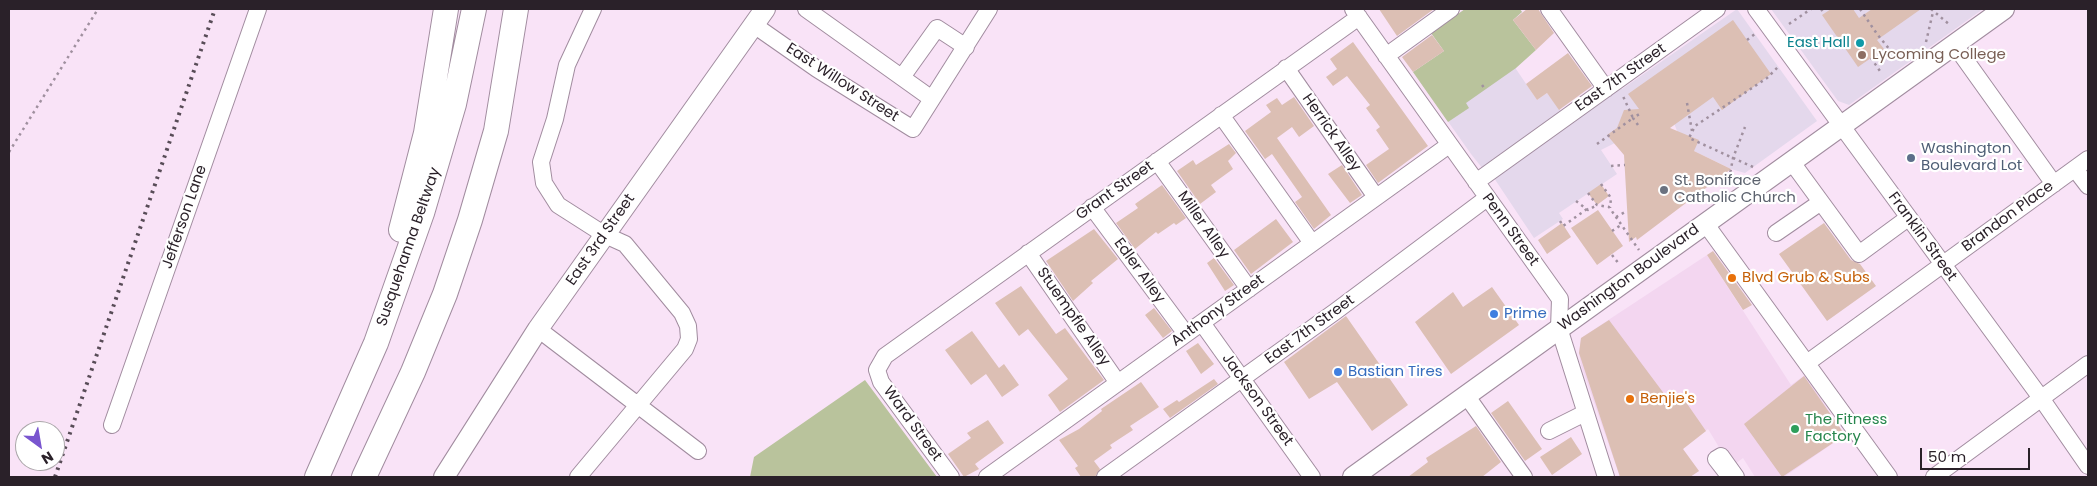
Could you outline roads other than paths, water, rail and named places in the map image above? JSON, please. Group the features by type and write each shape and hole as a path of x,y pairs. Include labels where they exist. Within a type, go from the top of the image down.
{"highway":[{"path":"318,475 402,225 426,133 437,75 446,9"},
{"name":"Susquehanna Beltway","path":"318,475 376,344 422,213 454,104 474,9"},
{"path":"496,131 516,9"},
{"path":"364,477 414,372 445,294 521,57 532,9"}],"main road":[{"name":"Washington Boulevard","path":"1352,477 1840,125 1952,35 2004,9"},
{"name":"East 3rd Street","path":"444,477 538,329 759,17"}],"street":[{"name":"Jefferson Lane","path":"112,426 258,9"},
{"path":"578,477 685,349 689,330 682,313 625,244 605,235 558,205 544,183 541,168 544,148 555,119 567,65 593,9"},
{"path":"806,9 824,14 932,99"},
{"path":"1386,56 1451,9"},
{"path":"1549,9 1614,91"},
{"name":"East 7th Street","path":"1476,182 1614,91 1717,9"},
{"name":"Franklin Street","path":"1756,9 2041,398 2088,466"},
{"name":"East Willow Street","path":"759,17 817,69 914,129 966,47 986,10"},
{"name":"Penn Street","path":"1356,13 1560,299 1559,328 1606,477"},
{"name":"Grant Street","path":"877,370 885,356 1286,68 1356,13"},
{"path":"902,77 936,28 966,47"},
{"path":"1952,35 2054,184"},
{"name":"Herrick Alley","path":"1286,68 1376,198"},
{"path":"1221,114 1312,243"},
{"name":"Anthony Street","path":"987,477 1450,145"},
{"name":"Miller Alley","path":"1157,161 1249,289"},
{"path":"1791,161 1859,254 1908,218"},
{"path":"2082,164 2088,186"},
{"name":"Brandon Place","path":"1806,363 2082,164"},
{"name":"East 7th Street","path":"1106,477 1242,380 1488,198"},
{"path":"1776,233 1820,202"},
{"name":"Edler Alley","path":"1092,207 1186,334"},
{"path":"1705,223 1889,477"},
{"name":"Stuempfle Alley","path":"1028,253 1118,383"},
{"name":"Jackson Street","path":"1202,323 1312,477"},
{"path":"538,329 698,451"},
{"path":"1934,477 2088,364"},
{"name":"Ward Street","path":"877,370 881,382 951,477"},
{"path":"1466,395 1524,477"},
{"path":"1549,431 1585,413"},
{"path":"1730,477 1716,459 1721,456 1736,477"}],"railway":[{"path":"55,477 215,9"}],"place":[{"name":"East Hall","path":"1860,43"},
{"name":"Lycoming College","path":"1862,55"},
{"name":"Washington Boulevard Lot","path":"1911,158"},
{"name":"St. Boniface Catholic Church","path":"1664,190"},
{"name":"Blvd Grub & Subs","path":"1732,278"},
{"name":"Prime","path":"1494,314"},
{"name":"Bastian Tires","path":"1338,372"},
{"name":"Benjie's","path":"1630,399"},
{"name":"The Fitness Factory","path":"1795,429"}]}
